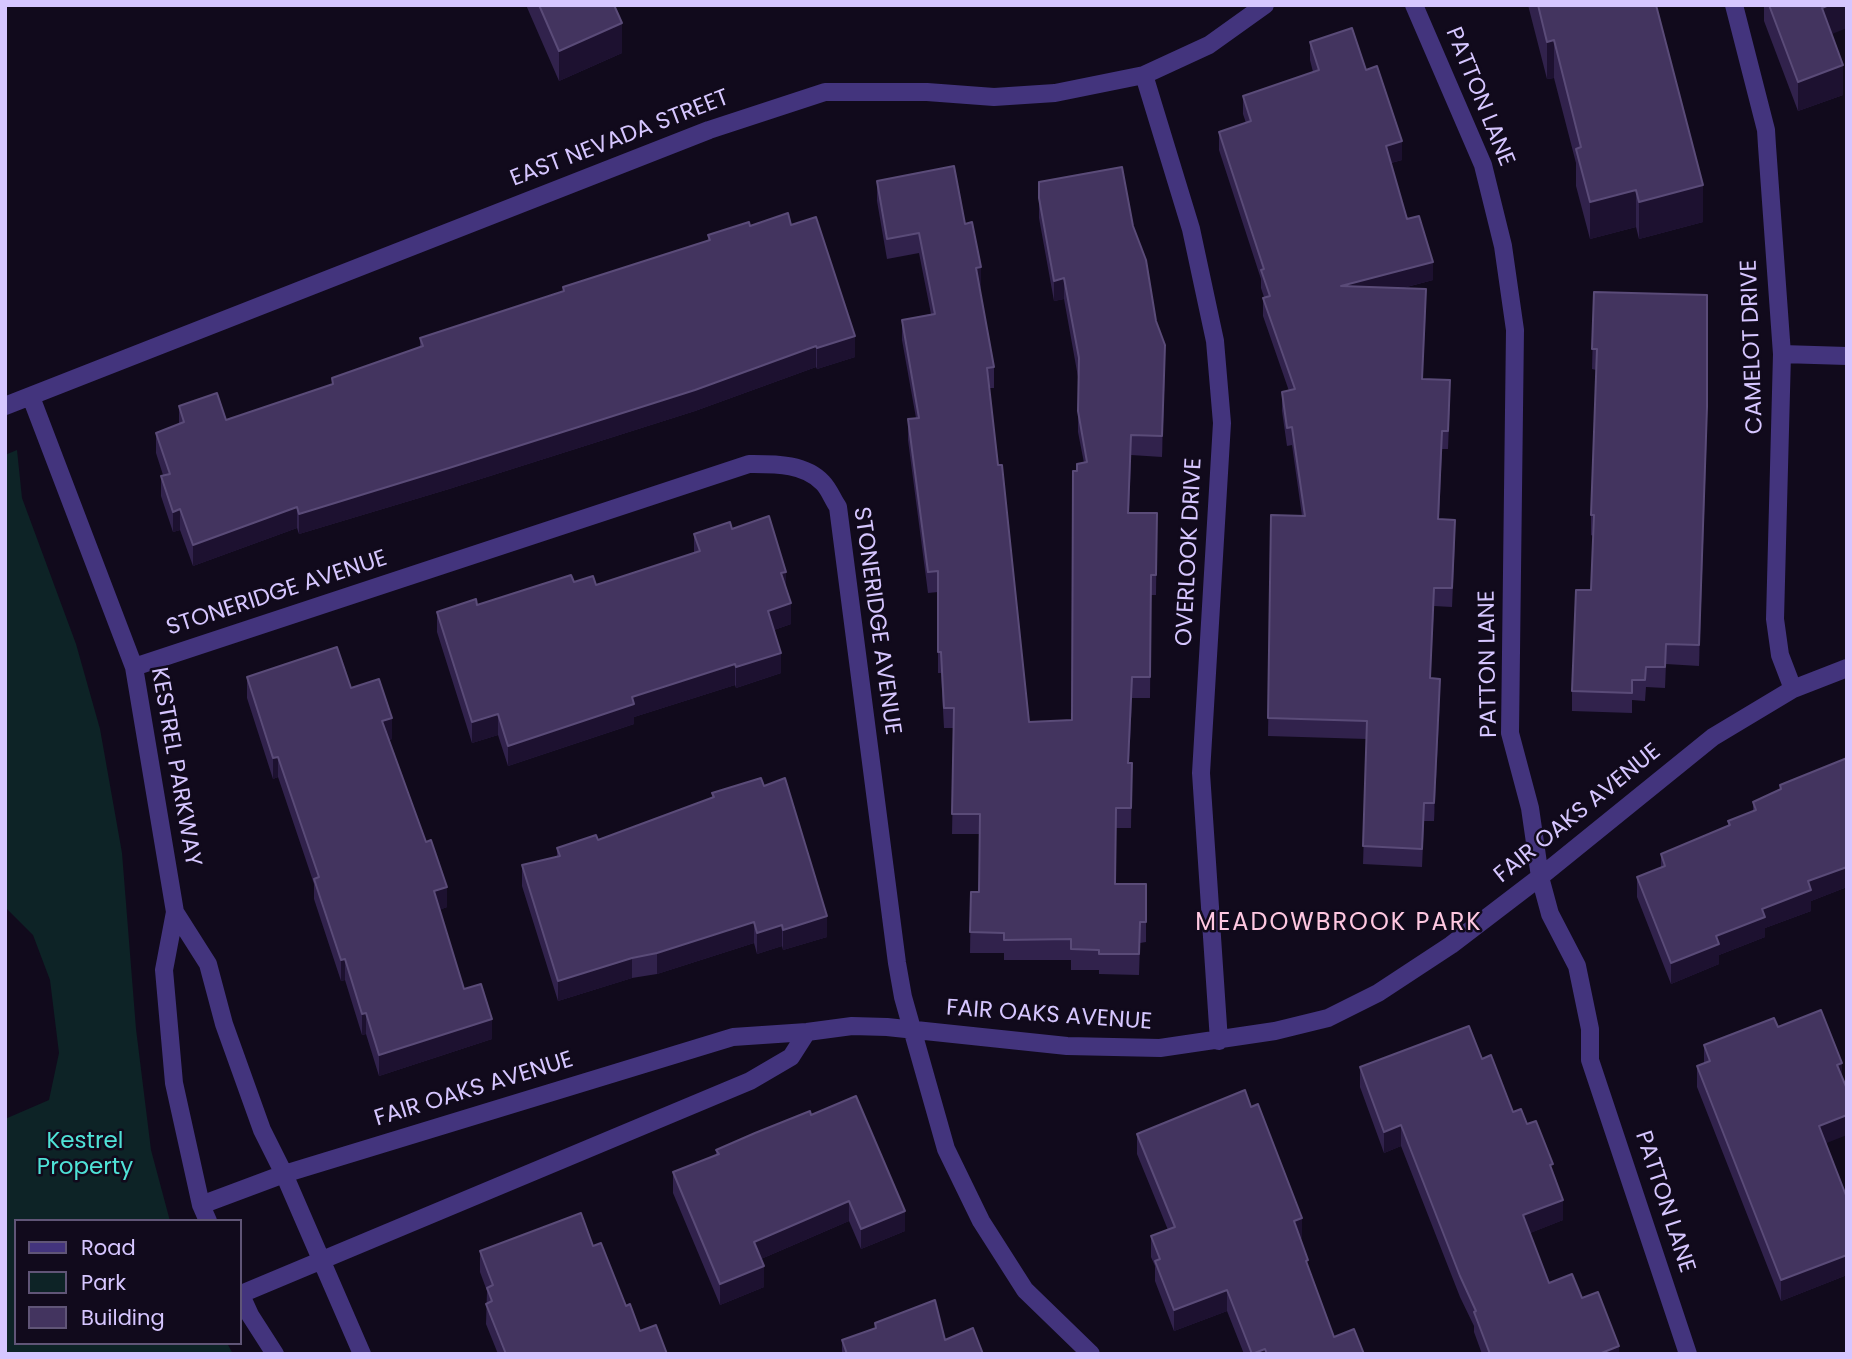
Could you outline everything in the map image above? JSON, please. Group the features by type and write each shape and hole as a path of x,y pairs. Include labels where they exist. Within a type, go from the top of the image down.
{"street":[{"name":"EAST NEVADA STREET","path":"5,406 696,135 825,92 927,92 994,97 1055,93 1144,75 1209,45 1265,5"},
{"name":"PATTON LANE","path":"1414,5 1483,165 1503,246 1515,330 1510,733 1530,808 1540,877 1550,914 1577,966 1590,1030 1590,1060 1688,1354"},
{"name":"CAMELOT DRIVE","path":"1734,5 1766,130 1782,354 1775,619 1780,655 1793,689"},
{"name":"OVERLOOK DRIVE","path":"1144,75 1191,229 1214,341 1222,423 1201,773 1219,1041"},
{"path":"1782,354 1847,356"},
{"name":"KESTREL PARKWAY","path":"31,397 134,667 175,912 164,970 174,1083 204,1213"},
{"name":"STONERIDGE AVENUE","path":"134,667 749,464 801,468 824,483 838,507 897,963 911,1029 946,1149 981,1221 1025,1290 1091,1354"},
{"name":"FAIR OAKS AVENUE","path":"204,1213 284,1174 733,1037 852,1026 911,1029 1067,1046 1160,1048 1275,1031 1328,1018 1378,993 1451,945 1713,737 1793,689 1847,668"},
{"name":"KESTREL PARKWAY","path":"175,912 208,964 224,1024 262,1130 284,1174 362,1354"},
{"path":"242,1292 750,1081 791,1057 807,1032"},
{"path":"242,1297 275,1354"}],"green space":[{"name":"Kestrel Property","path":"17,450 22,498 76,644 100,729 122,853 136,1029 151,1150 169,1219 14,1219 14,1345 228,1345 233,1354 5,1354 5,1119 49,1100 59,1053 50,980 33,935 5,907 5,455"}],"building":[{"path":"539,5 614,5 622,23 559,51"},
{"path":"1538,5 1656,5 1703,185 1639,202 1636,190 1590,202 1576,149 1581,147 1554,40 1547,42"},
{"path":"1769,5 1829,5 1822,8 1843,65 1798,82"},
{"path":"1352,28 1366,70 1377,66 1402,141 1386,146 1407,219 1419,216 1433,262 1341,286 1426,289 1422,379 1450,380 1448,431 1442,431 1438,519 1455,520 1452,588 1434,588 1430,678 1440,679 1434,803 1424,803 1422,849 1363,846 1367,721 1268,718 1271,515 1305,516 1292,427 1287,428 1282,392 1295,389 1263,298 1270,296 1261,270 1264,269 1219,132 1251,121 1243,96 1319,70 1310,42"},
{"path":"954,166 965,224 972,222 981,267 976,268 994,367 987,368 998,465 1002,465 1029,722 1072,720 1073,471 1077,471 1077,464 1087,462 1078,411 1079,358 1064,278 1054,281 1039,198 1039,182 1122,167 1133,226 1146,260 1156,321 1165,345 1162,436 1131,435 1128,513 1157,513 1156,575 1151,575 1150,677 1132,677 1128,763 1132,763 1131,808 1116,808 1115,884 1146,884 1146,922 1140,922 1139,954 1099,954 1099,950 1071,949 1071,939 1004,940 1004,933 970,932 971,892 979,892 980,814 952,814 954,708 944,708 941,652 938,652 938,571 928,572 908,419 919,418 902,320 935,314 919,233 887,239 877,181"},
{"path":"788,213 791,225 816,217 855,336 817,348 816,346 695,390 299,514 297,507 193,545 180,509 173,512 161,476 170,474 156,433 184,422 179,406 217,393 226,420 333,384 332,378 423,346 420,338 564,291 563,287 710,240 708,235 749,222 750,226"},
{"path":"1594,292 1707,295 1707,407 1699,645 1666,644 1665,667 1646,667 1645,680 1632,680 1632,693 1572,691 1576,590 1591,590 1597,349 1592,349"},
{"path":"769,516 786,572 781,573 791,603 768,611 781,653 736,667 735,664 632,697 634,704 508,746 498,714 472,722 437,612 476,599 477,605 571,575 574,582 593,576 596,585 700,551 694,534 730,522 732,529"},
{"path":"337,647 351,688 379,679 392,718 382,721 426,842 431,840 447,887 434,891 464,989 481,984 492,1019 379,1055 366,1013 362,1014 345,959 341,960 314,879 319,877 278,757 273,758 247,677"},
{"path":"1847,758 1847,867 1808,881 1811,890 1762,909 1765,917 1716,936 1719,944 1671,963 1637,877 1665,866 1661,854 1730,825 1728,821 1756,810 1753,802 1781,789 1780,785"},
{"path":"761,778 764,786 785,778 827,916 783,930 782,925 757,933 754,922 558,981 522,865 560,856 557,848 596,835 598,840 714,797 712,793"},
{"path":"1821,1010 1842,1063 1837,1065 1847,1089 1847,1115 1819,1126 1847,1198 1847,1255 1781,1280 1697,1066 1710,1061 1704,1045 1774,1018 1778,1027"},
{"path":"1469,1026 1482,1059 1491,1055 1513,1112 1521,1109 1527,1124 1536,1121 1553,1164 1550,1165 1563,1200 1523,1215 1549,1283 1572,1274 1582,1298 1598,1292 1619,1346 1599,1354 1490,1354 1474,1312 1476,1311 1401,1125 1384,1132 1360,1067"},
{"path":"1245,1090 1251,1107 1258,1104 1302,1218 1294,1221 1334,1337 1354,1329 1364,1354 1267,1354 1265,1349 1252,1354 1227,1290 1174,1310 1155,1261 1160,1259 1151,1236 1175,1227 1137,1134"},
{"path":"856,1096 905,1211 861,1229 849,1201 754,1242 764,1266 720,1284 673,1172 719,1154 716,1150 755,1133 810,1111 811,1115"},
{"path":"581,1213 593,1246 601,1243 626,1306 630,1304 640,1331 656,1325 667,1354 506,1354 486,1304 492,1301 487,1288 493,1285 480,1251"},
{"path":"935,1300 945,1340 973,1328 983,1354 847,1354 842,1340 876,1328 875,1323"}],"district":[{"name":"MEADOWBROOK PARK","path":"1339,924"}]}
